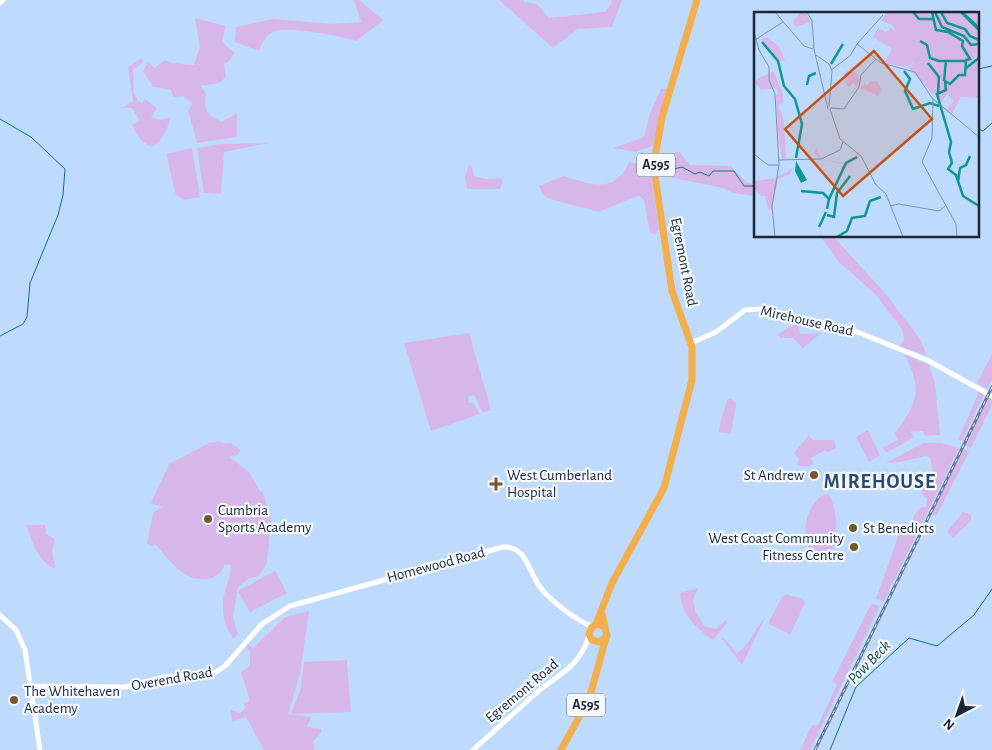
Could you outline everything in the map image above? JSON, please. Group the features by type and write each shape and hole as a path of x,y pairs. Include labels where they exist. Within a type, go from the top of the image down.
{"highway":[{"name":"Egremont Road","path":"603,609 612,583 657,504 670,472 692,380 693,360 691,343 672,291 655,176 656,151 662,117 699,0"},
{"name":"A595","path":"589,635 603,609"},
{"name":"A595","path":"561,750 589,699 607,633 603,609"},
{"path":"594,625 605,627"},
{"path":"589,635 597,642 606,638"},
{"name":"A595","path":"597,642 601,657"}],"street":[{"path":"0,3 3,0"},
{"name":"Mirehouse Road","path":"691,343 716,332 745,310 762,308 844,327 929,360 992,396"},
{"name":"Homewood Road","path":"262,624 290,606 506,547 515,548 522,554 541,588 583,623"},
{"path":"0,615 20,636 25,650 40,750"},
{"path":"583,623 594,625"},
{"path":"583,623 589,635 585,649"},
{"name":"Overend Road","path":"31,686 125,687 165,677 210,674 225,666 262,624"},
{"path":"585,649 597,642"},
{"name":"Egremont Road","path":"473,750 533,696 573,666 585,649"}],"shaded area":[{"path":"354,0 359,0 383,20 357,41 316,32 281,30 275,31 267,37 259,51 235,42 236,27 273,19 333,24 361,22"},
{"path":"499,0 524,0 524,2 537,4 549,18 605,12 612,3 611,0 622,0 612,27 578,29 553,48"},
{"path":"195,18 226,26 222,42 235,53 228,62 224,63 226,77 219,83 201,86 206,94 205,104 207,111 212,117 222,122 237,113 237,137 197,143 188,110 193,104 183,96 174,97 170,89 153,87 143,71 148,62 155,68 165,60 172,63 194,65 200,47"},
{"path":"141,58 144,61 133,70 134,93 138,101 142,103 145,99 157,108 151,117 160,120 171,117 162,138 151,147 143,141 132,125 140,121 132,108 122,108 133,101 128,67"},
{"path":"661,89 666,89 653,146 635,152 613,148 644,137 649,116"},
{"path":"268,143 224,152 221,194 204,193 197,148 220,144"},
{"path":"192,148 200,197 184,200 176,195 166,154"},
{"path":"679,152 690,165 731,166 746,182 754,184 754,196 733,193 723,188 658,175 659,155"},
{"path":"629,162 650,168 659,230 655,235 650,232 644,200 639,195 599,212 547,198 542,194 539,186 564,176 592,184 609,183 617,179"},
{"path":"469,164 472,167 474,176 486,179 500,178 503,181 500,189 467,189 465,177"},
{"path":"821,238 835,238 885,293 920,339 927,356 900,346 904,339 902,329 876,295 839,262"},
{"path":"795,324 799,325 800,334 821,333 803,348 793,338 780,338 778,334"},
{"path":"469,333 491,410 483,413 474,395 468,397 469,403 473,403 480,414 431,431 404,343"},
{"path":"904,354 929,365 935,383 940,435 925,436 923,431 911,431 913,438 886,453 883,447 898,440 895,433 909,413 915,395 914,377"},
{"path":"992,354 992,379 987,389 977,383"},
{"path":"979,392 984,394 962,441 958,440"},
{"path":"989,397 992,400 992,405 971,448 965,445"},
{"path":"730,398 736,403 731,434 718,432 727,400"},
{"path":"868,430 880,455 869,462 856,437"},
{"path":"809,435 813,440 834,440 836,448 828,452 825,450 811,458 813,464 806,467 797,465 799,459 794,453"},
{"path":"218,441 225,444 231,443 241,450 237,455 229,457 249,472 260,491 263,492 274,529 270,530 267,563 259,576 248,579 238,587 233,617 238,634 233,639 226,626 223,614 224,594 231,567 230,564 225,565 220,573 213,578 198,579 178,569 155,544 152,547 147,544 153,513 162,507 151,503 169,464 209,443"},
{"path":"923,443 941,443 959,448 884,601 876,599 900,531 909,534 916,513 926,506 927,499 921,493 924,480 933,472 930,458 926,456 886,463"},
{"path":"963,449 969,452 936,516 931,514"},
{"path":"824,494 829,495 831,498 836,522 836,536 829,559 826,560 816,556 810,549 806,540 805,530 810,510"},
{"path":"963,512 971,515 971,521 953,538 947,532"},
{"path":"26,525 45,525 46,534 55,539 52,552 56,567 53,568 47,564 39,555"},
{"path":"275,571 287,593 250,612 238,591"},
{"path":"698,588 693,600 696,613 705,627 715,629 726,620 728,622 713,640 690,620 683,608 680,593"},
{"path":"786,594 802,599 805,603 790,635 768,623 782,597"},
{"path":"871,604 880,606 810,750 800,750 812,725 818,725 837,685 832,682"},
{"path":"309,611 300,674 288,714 311,717 307,727 321,729 321,732 313,742 315,750 264,750 246,717 232,722 231,710 240,713 246,708 243,703 250,701 241,672 250,666 250,651 246,647 249,645 253,648 285,617"},
{"path":"765,618 742,665 722,639 723,637 737,653 745,646"},
{"path":"347,660 351,712 291,714 301,688 304,662"}],"waterway":[{"path":"980,69 992,66"},
{"path":"0,119 31,137 65,169 63,195 58,215 30,283 27,317 23,324 0,336"},
{"path":"980,130 983,131 992,123"},
{"path":"666,171 682,167 695,174 700,172 709,176 713,171 734,171 744,186 754,186"},
{"name":"Pow Beck","path":"830,750 856,687 909,638 937,646 974,615 992,589"}],"railway":[{"path":"815,750 992,387"}],"place":[{"name":"St Andrew","path":"814,475"},
{"name":"West Cumberland Hospital","path":"496,484"},
{"name":"Cumbria Sports Academy","path":"208,519"},
{"name":"St Benedicts","path":"853,528"},
{"name":"West Coast Community Fitness Centre","path":"854,547"},
{"name":"The Whitehaven Academy","path":"14,700"}],"district":[{"name":"MIREHOUSE","path":"880,482"}]}
